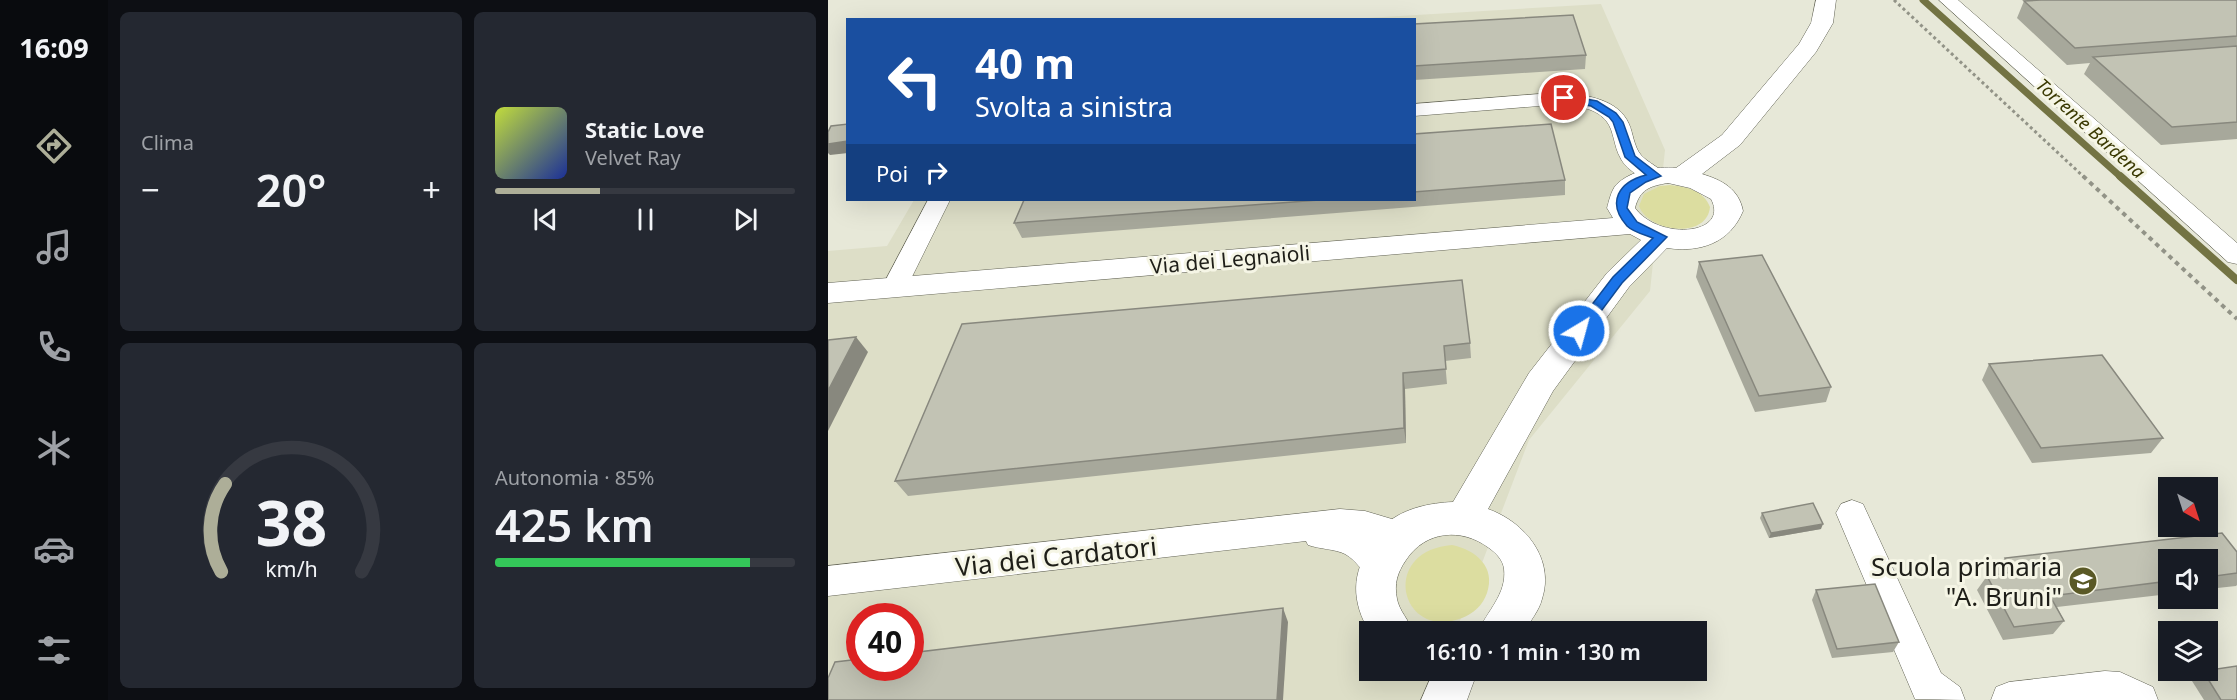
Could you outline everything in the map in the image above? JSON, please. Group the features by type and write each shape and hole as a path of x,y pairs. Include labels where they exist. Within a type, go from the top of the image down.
{"street":[{"path":"1714,188 1731,140 1808,46 1822,23 1826,0"},
{"path":"1948,0 2237,256"},
{"path":"1416,110 1564,98 1594,104 1612,115 1618,122 1650,173"},
{"path":"1650,173 1694,178 1714,188 1722,195 1728,213 1724,222 1716,229 1691,239 1647,231 1621,208 1622,199 1626,191 1650,173 1731,140"},
{"path":"895,287 938,201"},
{"path":"1464,517 1540,382 1618,280 1647,231"},
{"name":"Via dei Legnaioli","path":"828,293 1647,231"},
{"path":"1852,513 1920,671 1928,686 1947,700"},
{"path":"1384,621 1374,599 1375,578 1390,550 1417,525 1440,518 1464,517 1486,522 1505,535 1519,552 1525,573 1524,596 1509,621"},
{"name":"Via dei Cardatori","path":"828,581 1285,530 1330,536 1390,550"},
{"path":"1444,700 1452,681"},
{"path":"2009,700 2105,689 2120,690 2140,700"}],"path":[{"path":"1894,0 2237,319"}],"shaded area":[{"path":"1601,4 1665,150 1650,291 1529,440 1460,621 1359,621 1359,681 1438,681 1430,700 828,700 828,251 887,246 913,201 1416,201 1416,18 1366,18"}],"green space":[{"path":"1670,185 1694,190 1707,201 1710,207 1706,217 1699,224 1677,229 1653,222 1645,215 1639,206 1644,194 1660,186"},
{"path":"1452,545 1469,551 1482,561 1489,575 1487,593 1480,605 1470,614 1462,618 1437,621 1424,618 1413,607 1406,593 1407,577 1414,562 1429,551"}],"building":[{"path":"2237,0 2237,36 2075,48 2024,1"},
{"path":"1573,15 1586,55 1416,66 1416,24"},
{"path":"2237,46 2237,122 2172,127 2093,57"},
{"path":"846,124 846,141 828,144 828,132 831,126"},
{"path":"1551,124 1565,180 1416,192 1416,134"},
{"path":"1024,201 1306,201 1014,223"},
{"path":"1762,255 1831,387 1759,396 1699,262"},
{"path":"1462,280 1470,343 1444,346 1446,369 1403,373 1404,428 895,481 962,324"},
{"path":"856,337 828,391 828,340"},
{"path":"2102,355 2163,438 2041,448 1989,364"},
{"path":"1813,503 1823,524 1771,533 1762,513"},
{"path":"2218,533 2222,533 2237,552 2237,573 2218,576 2218,549 2158,549 2158,582 2050,596 2064,621 2014,627 1987,576 2013,572 2005,558 2187,537 2218,537"},
{"path":"1875,584 1899,642 1837,649 1816,590"},
{"path":"1283,608 1277,700 828,700 828,678 835,662 846,661 846,681 924,681 924,651"},
{"path":"2237,666 2237,700 2221,700 2209,681 2218,681 2218,669"}],"waterway":[{"name":"Torrente Bardena","path":"1923,0 2122,178"},
{"name":"Torrente Bardena","path":"2120,176 2237,280"}],"place":[{"name":"Scuola primaria \"A. Bruni\"","path":"2083,581"}],"route":[{"path":"1564,98 1594,104 1612,115 1618,122 1630,157 1655,176 1633,184 1622,199 1621,208 1625,217 1633,225 1661,237 1618,280 1579,331"}]}
